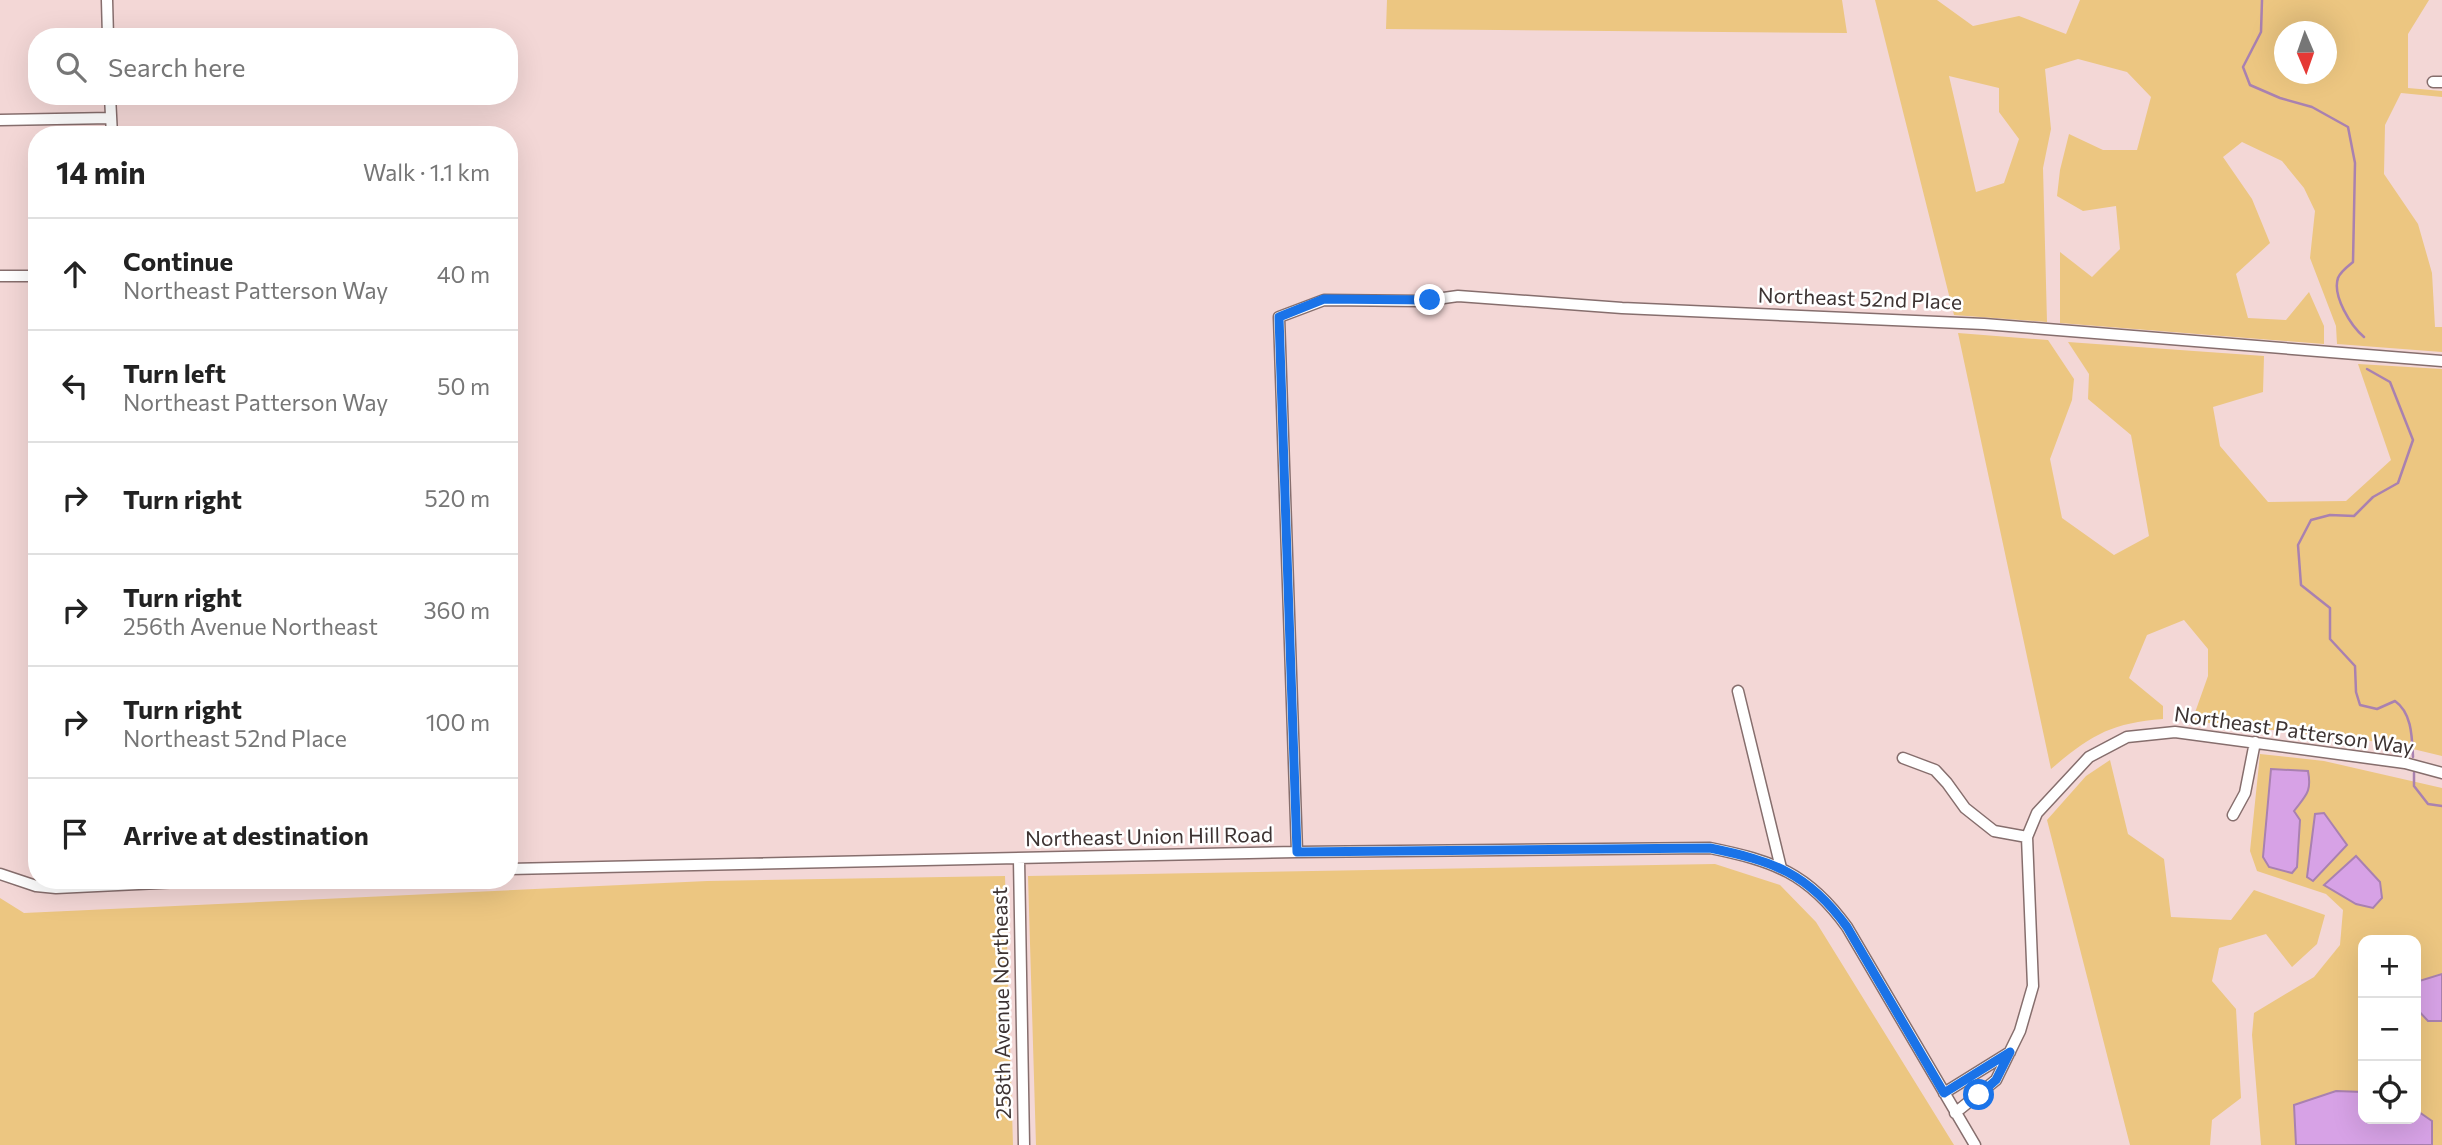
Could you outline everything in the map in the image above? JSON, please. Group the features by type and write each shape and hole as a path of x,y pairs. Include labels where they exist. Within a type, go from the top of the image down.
{"street":[{"path":"107,0 108,28"},
{"path":"110,105 111,126"},
{"path":"0,120 111,118"},
{"path":"0,276 28,276"},
{"name":"Northeast 52nd Place","path":"1297,852 1279,317 1324,299 1422,301 1458,296 1622,308 1984,324 2442,361"},
{"path":"1738,691 1781,868"},
{"name":"Northeast Patterson Way","path":"2027,837 2037,813 2090,757 2127,737 2175,732 2405,763 2442,772"},
{"path":"2233,816 2245,793 2255,742"},
{"path":"1903,758 1934,770 1965,808 1994,831 2027,837 2034,986 2020,1031 1996,1080 1955,1113"},
{"name":"Northeast Union Hill Road","path":"518,869 1297,852 1710,848 1750,856 1781,868 1804,880 1834,908 1975,1145"},
{"name":"258th Avenue Northeast","path":"1019,859 1024,1145"},
{"path":"0,874 28,883"},
{"path":"1944,1093 2010,1052"}],"shaded area":[{"path":"1387,0 1842,0 1847,33 1386,29"},
{"path":"1875,0 1937,0 1973,26 2019,16 2066,34 2080,0 2429,0 2408,34 2408,88 2442,91 2442,97 2401,93 2385,125 2384,174 2418,224 2432,273 2435,327 2442,327 2442,352 2337,344 2336,326 2310,258 2315,211 2304,188 2282,161 2242,142 2223,157 2252,199 2270,243 2236,274 2248,318 2286,320 2309,292 2324,326 2324,344 2060,323 2060,252 2092,277 2120,249 2116,206 2083,211 2057,196 2069,134 2103,150 2137,150 2151,97 2127,72 2078,59 2045,69 2051,129 2043,168 2047,322 1954,315","holes":["1949,76 1999,88 1999,112 2019,139 2004,183 1976,192"]},
{"path":"1958,333 2048,340 2074,379 2072,400 2050,459 2062,518 2114,555 2149,536 2131,435 2088,399 2089,374 2068,342 2264,356 2263,392 2213,407 2220,446 2268,502 2346,501 2391,460 2358,364 2442,369 2442,756 2388,743 2192,721 2208,676 2208,649 2184,620 2147,635 2129,678 2163,706 2163,719 2129,724 2102,733 2078,747 2051,769"},
{"path":"2260,754 2324,761 2442,788 2442,1145 2261,1145 2252,1035 2254,1013 2314,977 2340,945 2343,910 2326,894 2257,871 2250,851"},
{"path":"2110,760 2128,834 2164,859 2171,917 2231,920 2254,890 2325,915 2317,944 2292,967 2266,934 2219,948 2212,981 2236,1009 2241,1098 2212,1120 2210,1145 2130,1145 2047,820 2086,776"},
{"path":"2271,769 2308,771 2308,789 2294,811 2300,820 2297,867 2292,873 2269,867 2263,857"},
{"path":"2324,813 2347,845 2313,881 2307,877 2315,814"},
{"path":"2356,856 2380,882 2382,898 2373,908 2356,904 2324,885"},
{"path":"1715,864 1780,885 1816,922 1954,1145 1036,1145 1028,876"},
{"path":"1005,876 1013,1145 0,1145 0,898 24,913 707,881"},
{"path":"2442,974 2442,1021 2428,1021 2421,1013 2421,980"},
{"path":"2336,1091 2358,1092 2358,1124 2421,1124 2421,1113 2432,1121 2432,1145 2296,1145 2294,1105"}],"waterway":[{"path":"2262,0 2261,32 2243,67 2250,85 2280,98 2312,107 2348,127 2355,163 2353,262 2340,274 2337,285 2344,310 2364,337"},
{"path":"2367,369 2390,382 2413,440 2398,483 2373,497 2354,516 2330,515 2311,520 2298,545 2301,585 2330,608 2330,639 2355,666 2356,692 2360,705 2377,709 2395,701 2405,712 2410,726 2413,757"},
{"path":"2414,773 2414,786 2428,804 2442,806"}],"route":[{"path":"1430,300 1324,299 1279,317 1297,852 1710,848 1750,856 1804,880 1834,908 1944,1093 2010,1052 1996,1080 1979,1095"}]}
